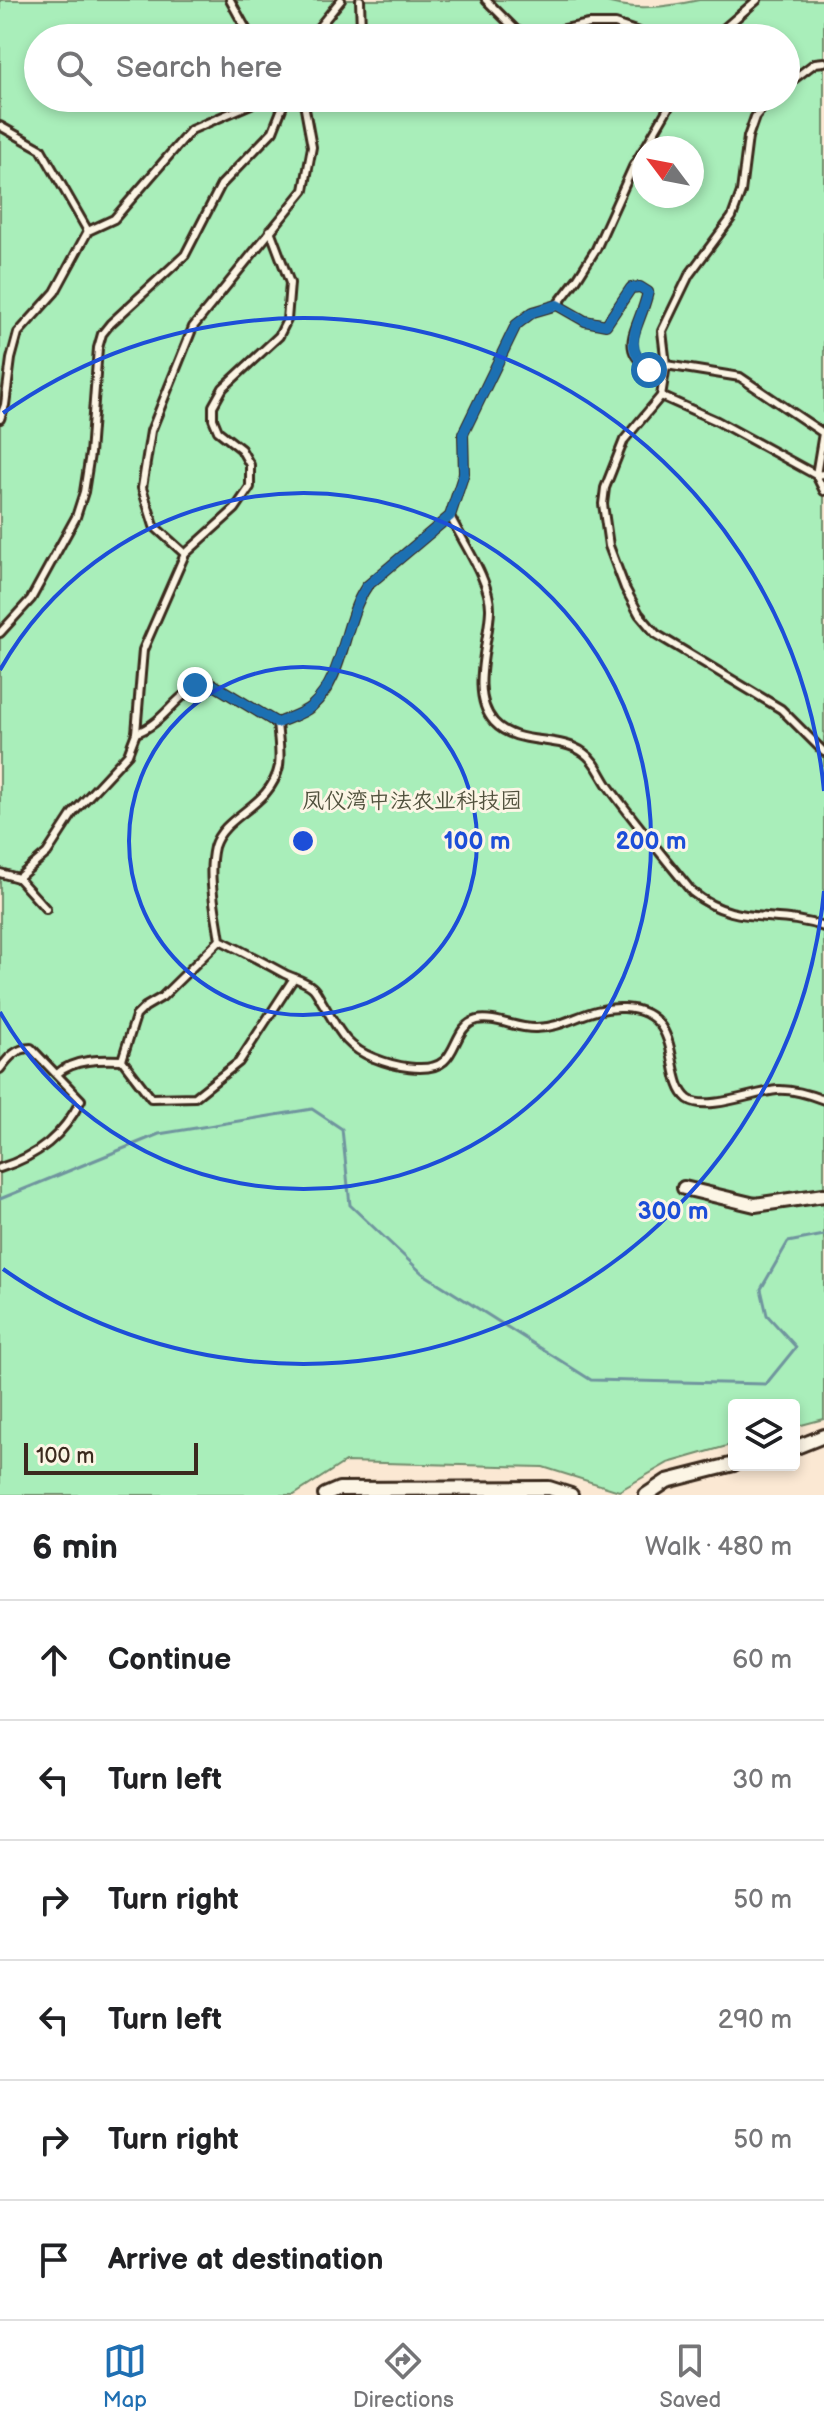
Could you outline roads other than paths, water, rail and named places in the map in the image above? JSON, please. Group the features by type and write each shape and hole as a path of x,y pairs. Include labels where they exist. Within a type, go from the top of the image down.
{"street":[{"path":"684,1188 755,1205 824,1195"},
{"path":"800,1446 824,1436"},
{"path":"646,1495 667,1481 728,1466"},
{"path":"325,1495 339,1489 496,1488 549,1488 571,1495"}],"lane":[{"path":"230,0 243,24"},
{"path":"321,24 341,0"},
{"path":"360,0 361,24"},
{"path":"486,0 510,24"},
{"path":"729,24 757,0"},
{"path":"589,24 615,24"},
{"path":"800,74 815,63 824,62"},
{"path":"0,419 18,333 55,292 88,231 114,219 191,130 233,112"},
{"path":"0,633 31,599 76,517 90,454 98,348 102,334 185,255 221,185 273,131 280,112"},
{"path":"185,554 154,526 142,488 151,431 193,327 304,190 312,147 306,112"},
{"path":"652,136 666,112"},
{"path":"759,112 748,137 741,192 732,217 689,275 662,331 666,365 661,396 624,440 605,488 603,504 609,546 625,588 639,614 656,634 781,709 824,752"},
{"path":"0,126 41,149 88,231"},
{"path":"277,723 309,708 329,687 357,601 367,586 450,516 464,473 463,434 516,325 533,312 557,305 596,249 632,169"},
{"path":"18,878 47,853 73,813 128,754 136,733 143,650 185,554 235,509 250,487 250,465 241,449 218,431 213,419 213,406 223,388 279,336 287,320 290,283 270,230"},
{"path":"557,305 585,321 606,325 631,288 640,287 648,292 631,342 636,360 662,379"},
{"path":"666,365 740,377 824,433 820,474 824,491"},
{"path":"661,396 820,474"},
{"path":"450,516 489,594 482,682 484,702 494,722 516,736 560,742 583,751 692,892 709,906 733,915 805,920 824,927"},
{"path":"136,733 150,728 195,685 209,682 277,723"},
{"path":"220,940 211,871 215,845 229,823 262,800 279,768 277,723"},
{"path":"0,873 18,878 46,909"},
{"path":"220,940 313,988 349,1046 375,1059 421,1068 435,1067 445,1060 464,1027 476,1020 538,1028 598,1008 627,1008 640,1011 665,1032 679,1085 688,1099 708,1105 780,1090 824,1100"},
{"path":"122,1060 136,1016 162,997 220,940"},
{"path":"122,1060 151,1098 195,1097 239,1062 294,978"},
{"path":"0,1069 7,1058 22,1048 31,1048 81,1100 70,1122 28,1159 0,1168"},
{"path":"57,1074 62,1069 96,1059 122,1060"}],"waterway":[{"path":"0,1199 159,1134 312,1109 342,1129 350,1205 422,1273 591,1380 766,1384 796,1347 767,1315 761,1289 788,1242 824,1235"}],"park label":[{"name":"凤仪湾中法农业科技园","path":"412,800"}]}
